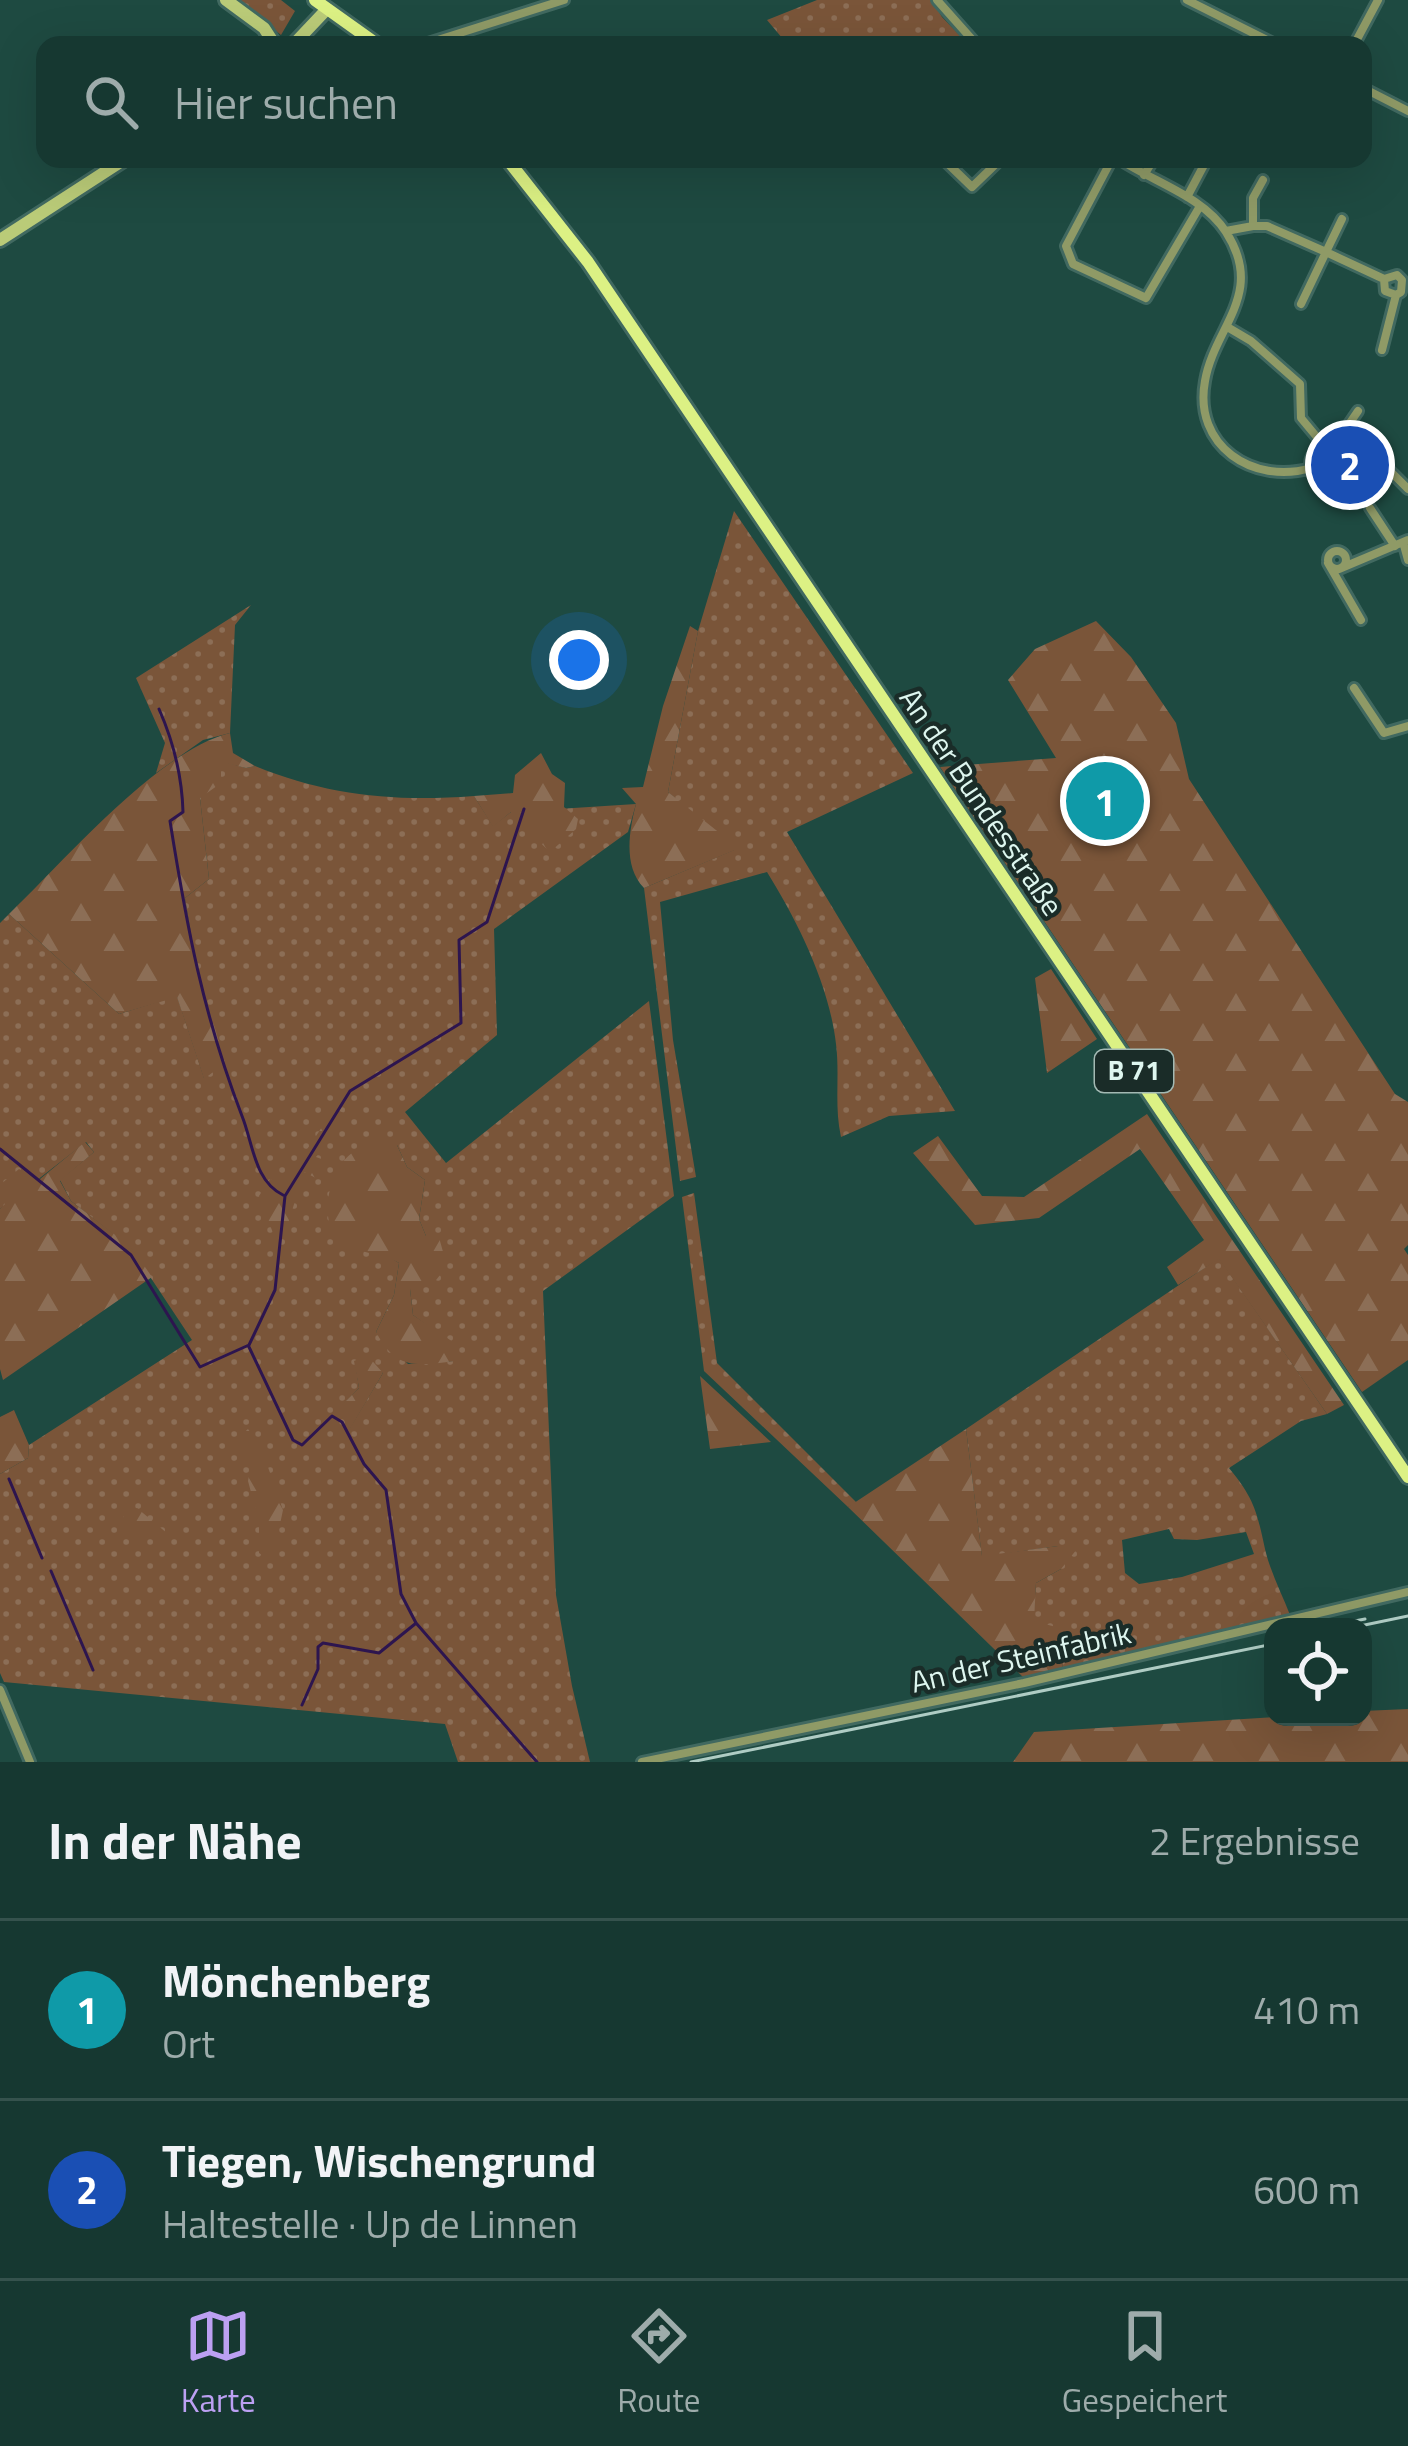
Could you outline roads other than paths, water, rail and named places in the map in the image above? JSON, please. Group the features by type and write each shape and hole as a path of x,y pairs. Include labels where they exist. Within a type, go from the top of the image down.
{"main road":[{"path":"226,0 269,36"},
{"path":"315,0 366,36"},
{"path":"302,36 328,9"},
{"path":"0,241 111,168"},
{"name":"An der Bundesstraße","path":"514,168 588,262 1408,1478"}],"street":[{"path":"450,36 564,0"},
{"path":"937,0 969,36"},
{"path":"1186,0 1259,36"},
{"path":"1359,36 1378,0"},
{"path":"1372,93 1408,111"},
{"path":"952,168 972,188 991,168"},
{"path":"1111,168 1066,246 1073,264 1147,298 1200,206"},
{"path":"1131,168 1200,206 1226,231 1240,267 1240,292 1203,386 1212,431 1232,456 1250,467 1277,474 1311,468"},
{"path":"1144,176 1149,168"},
{"path":"1187,197 1202,168"},
{"path":"1253,226 1253,198 1263,180"},
{"path":"1301,304 1342,219"},
{"path":"1226,231 1267,226 1384,280 1405,277 1382,350"},
{"path":"1384,280 1384,291 1396,296"},
{"path":"1228,328 1251,341 1300,384 1301,418 1329,449 1341,458 1377,458 1408,489"},
{"path":"1311,468 1315,453 1329,449 1358,411"},
{"path":"1311,468 1318,477 1330,479 1340,472 1341,458"},
{"path":"1370,508 1402,543 1408,560"},
{"path":"1339,569 1402,543"},
{"path":"1339,569 1346,562 1340,551 1330,554 1328,563 1361,620"},
{"path":"1328,563 1339,569"},
{"path":"1354,688 1384,734 1408,726"},
{"name":"An der Steinfabrik","path":"642,1762 1047,1678 1408,1592"},
{"path":"0,1690 30,1762"}],"waterway":[{"path":"159,709 179,772 183,812 170,821 207,1006 256,1160 266,1181 283,1195"},
{"path":"0,1149 131,1255 200,1367 249,1345 275,1290 285,1196 350,1091 461,1023 459,940 487,922 524,809"},
{"path":"249,1347 293,1440 302,1445 332,1416 342,1422 364,1464 386,1490 401,1594 416,1623 537,1762"},
{"path":"9,1479 42,1558"},
{"path":"51,1571 93,1670"},
{"path":"302,1705 318,1669 318,1647 323,1643 379,1653 415,1624"}],"railway":[{"path":"1372,1623 1408,1616"},
{"path":"691,1762 1264,1646"}],"place":[{"name":"Tiegen, Wischengrund","path":"1350,465"},
{"name":"Mönchenberg","path":"1105,801"}]}
